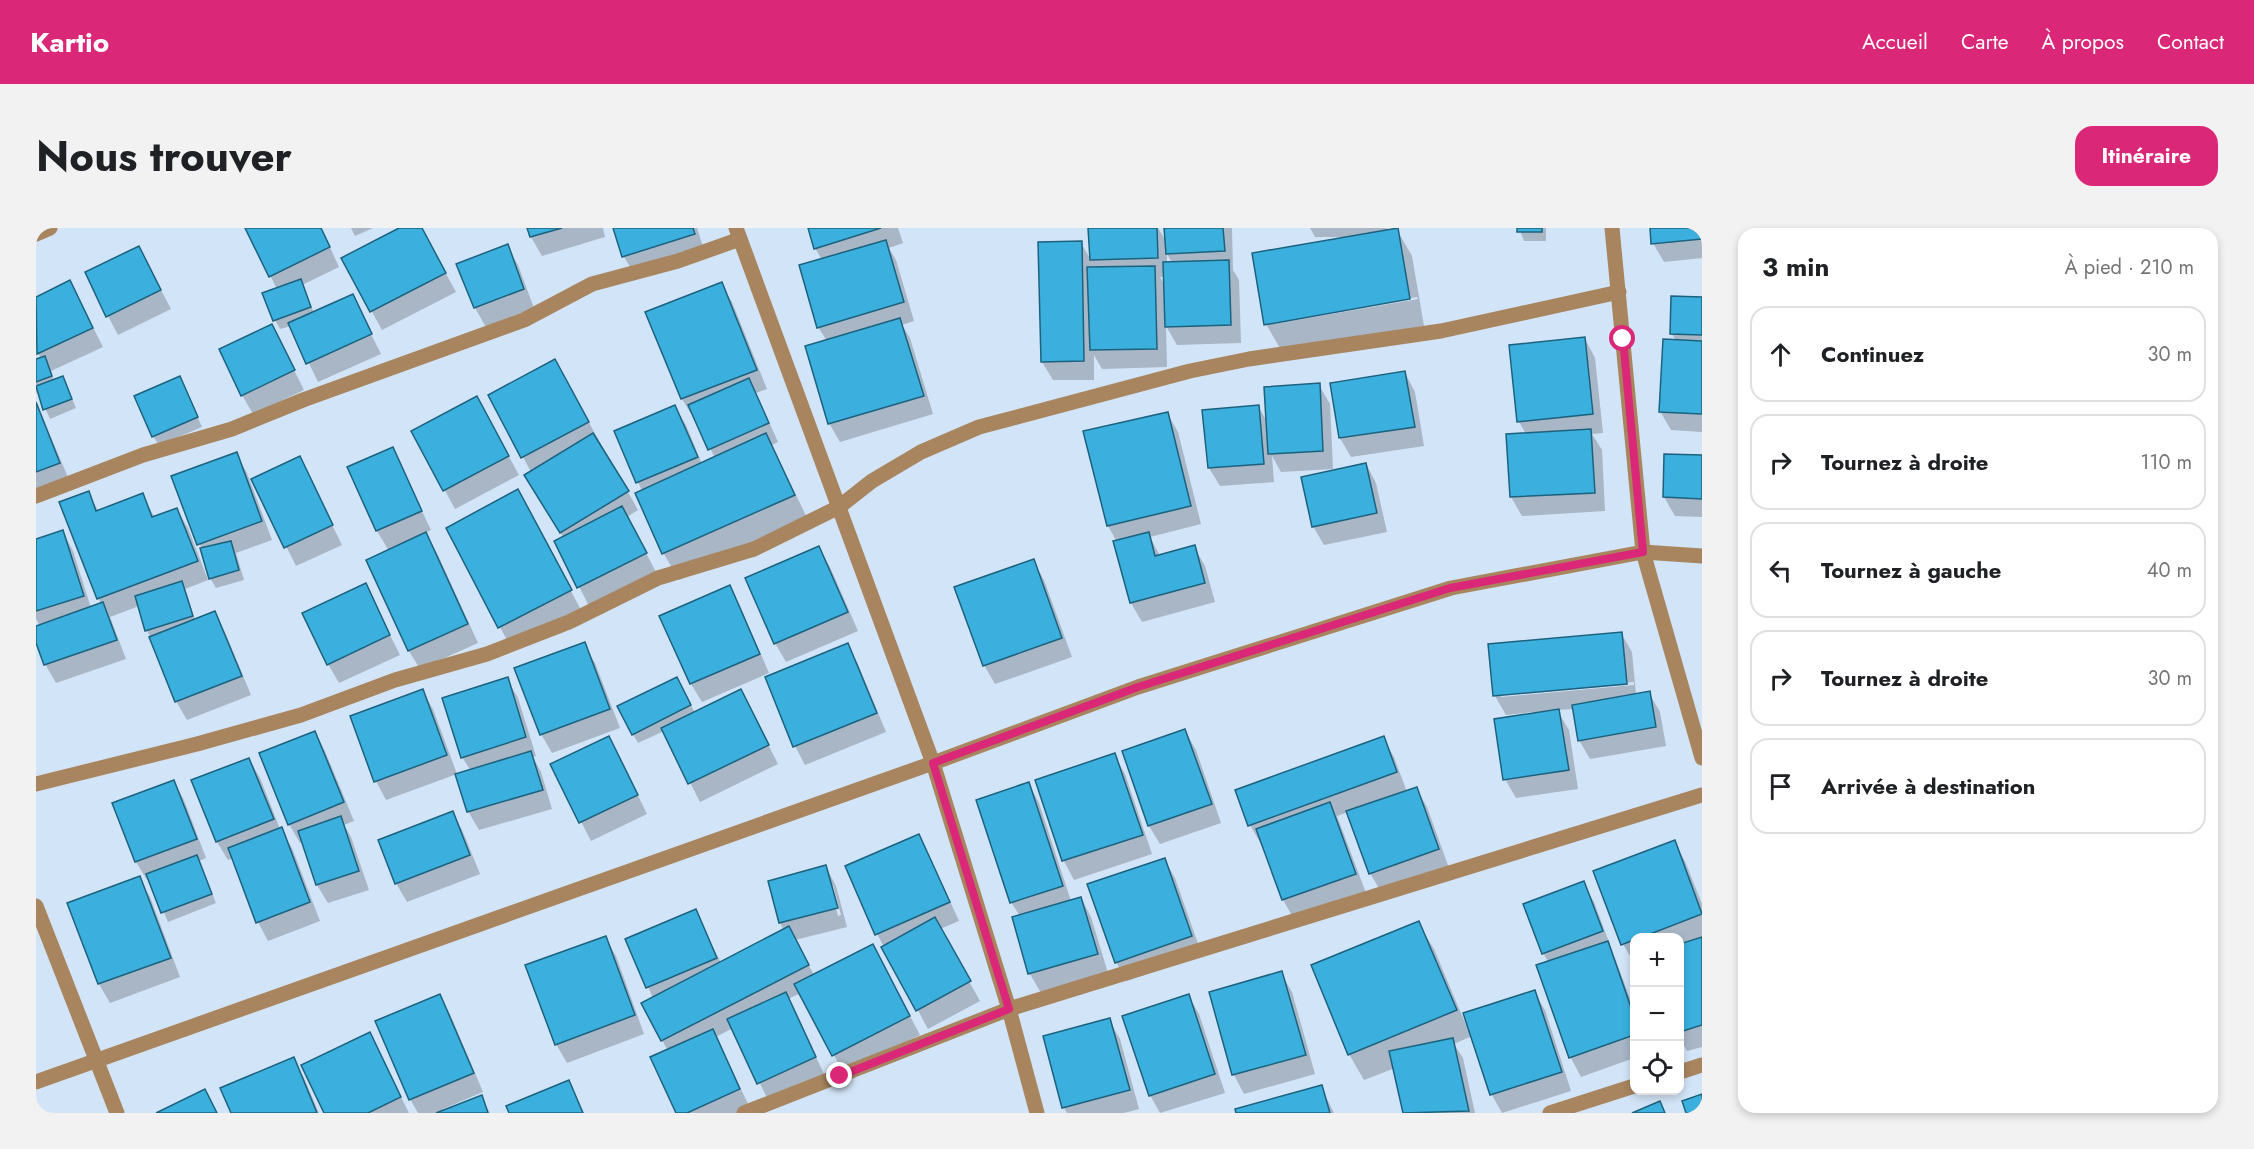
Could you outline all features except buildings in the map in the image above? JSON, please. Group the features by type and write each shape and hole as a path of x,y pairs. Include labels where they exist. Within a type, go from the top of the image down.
{"street":[{"path":"36,234 50,228"},
{"path":"1612,228 1643,552 1702,758"},
{"path":"36,496 143,455 232,429 303,400 524,320 592,284 678,261 738,233 933,763 1009,1009 1037,1113"},
{"path":"36,784 301,715 395,680 487,654 569,622 658,578 754,549 839,507 872,481 921,452 980,427 1055,405 1190,371 1239,361 1441,331 1619,292"},
{"path":"36,1082 933,763 1138,687 1450,588 1643,552 1702,556"},
{"path":"752,1112 1009,1009 1702,795"},
{"path":"36,906 117,1113"},
{"path":"1684,1071 1702,1065"},
{"path":"1550,1113 1630,1088"}],"route":[{"path":"840,1076 1009,1009 933,763 1138,687 1450,588 1643,552 1623,339"}]}
